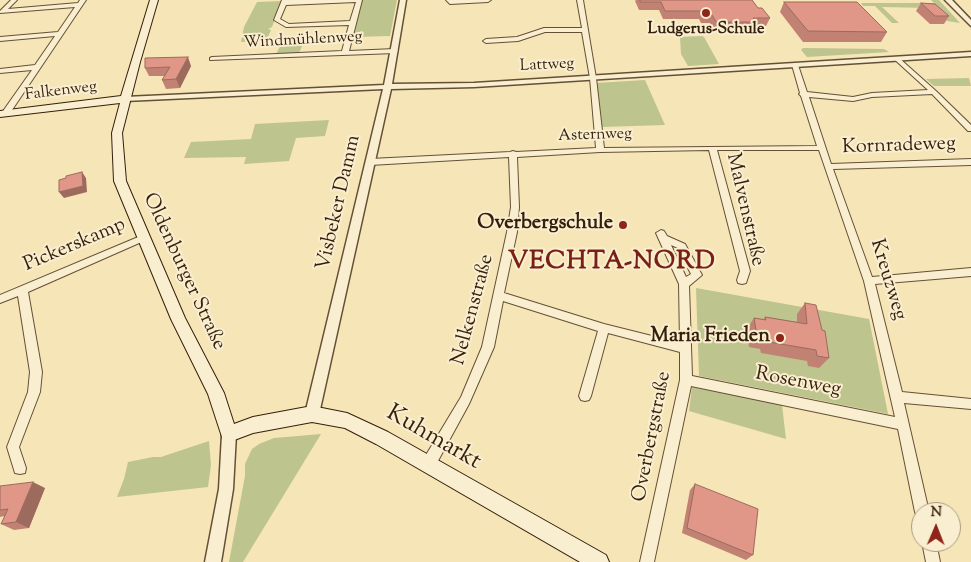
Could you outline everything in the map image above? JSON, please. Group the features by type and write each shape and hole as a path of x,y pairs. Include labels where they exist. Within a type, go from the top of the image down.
{"main road":[{"name":"Oldenburger Straße","path":"154,0 117,133 120,181 178,318 216,393 229,434"},
{"name":"Falkenweg","path":"2,114 125,99"},
{"name":"Kuhmarkt","path":"229,434 268,420 312,414 347,421 363,427 599,562"}],"street":[{"path":"2,13 14,0"},
{"path":"345,53 359,0 285,2 277,20 288,26 352,23"},
{"name":"Visbeker Damm","path":"312,414 388,86 403,0"},
{"path":"450,1 488,0"},
{"path":"580,0 593,78 600,150"},
{"path":"948,0 971,24"},
{"path":"2,13 81,3"},
{"path":"2,114 81,3"},
{"path":"486,41 518,39 544,30 585,30"},
{"path":"0,39 59,34"},
{"name":"Windmühlenweg","path":"212,59 395,51"},
{"name":"Lattweg","path":"125,99 388,86 451,86 971,54"},
{"path":"897,59 971,129"},
{"name":"Kreuzweg","path":"795,65 821,148 869,280 920,502"},
{"path":"0,71 37,67"},
{"path":"803,94 854,99 872,95 934,92"},
{"name":"Malvenstraße","path":"712,148 745,271 742,280"},
{"name":"Asternweg","path":"370,162 513,153 600,150 821,148"},
{"name":"Nelkenstraße","path":"428,465 465,400 488,347 500,296 515,207 513,153"},
{"name":"Kornradeweg","path":"828,167 971,162"},
{"name":"Overbergstraße","path":"648,562 686,380 684,284 662,236"},
{"name":"Pickerskamp","path":"0,299 143,238"},
{"path":"869,280 971,272"},
{"name":"Pickerskamp","path":"20,468 13,446 34,392 36,372 22,289"},
{"path":"500,296 604,328 686,349"},
{"path":"585,396 604,328"},
{"name":"Rosenweg","path":"686,380 903,424"},
{"path":"897,397 971,404"},
{"name":"Oldenburger Straße","path":"213,562 226,489 229,434"}],"green space":[{"path":"362,0 397,0 390,36 351,37"},
{"path":"931,0 939,0 960,23 947,21 931,8 882,7 899,23 892,23 875,6 863,6 861,3 934,3"},
{"path":"282,1 272,27 268,29 271,30 266,41 241,42 244,27 257,2"},
{"path":"702,36 719,64 688,66 681,54 680,37"},
{"path":"305,39 299,53 276,54 283,40"},
{"path":"803,48 884,49 889,52 807,57 801,50"},
{"path":"969,78 971,86 934,86 926,79"},
{"path":"645,80 665,125 601,127 596,83"},
{"path":"329,120 325,136 296,138 289,161 244,164 246,157 184,158 191,142 251,139 255,124"},
{"path":"696,288 869,319 888,414 699,376"},
{"path":"692,387 782,405 786,439 689,411"},
{"path":"321,434 243,562 229,562 245,476 245,464 252,449 274,438"},
{"path":"209,441 211,465 208,487 117,497 128,462 161,457"}],"building":[{"path":"640,0 752,0 770,18 753,18 756,22 716,22 712,15 704,15 701,11 665,11 661,2 640,2"},
{"path":"784,2 857,2 887,32 808,31"},
{"path":"921,3 935,4 949,16 935,16"},
{"path":"188,57 176,79 162,80 170,67 145,68 145,58"},
{"path":"82,172 83,186 59,192 59,180"},
{"path":"805,303 816,305 822,330 825,331 829,358 817,356 816,350 769,342 768,338 757,336 754,318 766,320 765,317 807,324"},
{"path":"33,482 16,522 1,524 8,509 0,510 0,486"},
{"path":"695,484 758,509 753,555 687,528"}],"place":[{"name":"Ludgerus-Schule","path":"706,13"},
{"name":"Overbergschule","path":"623,225"},
{"name":"Maria Frieden","path":"780,338"}],"district":[{"name":"VECHTA-NORD","path":"612,264"}]}
